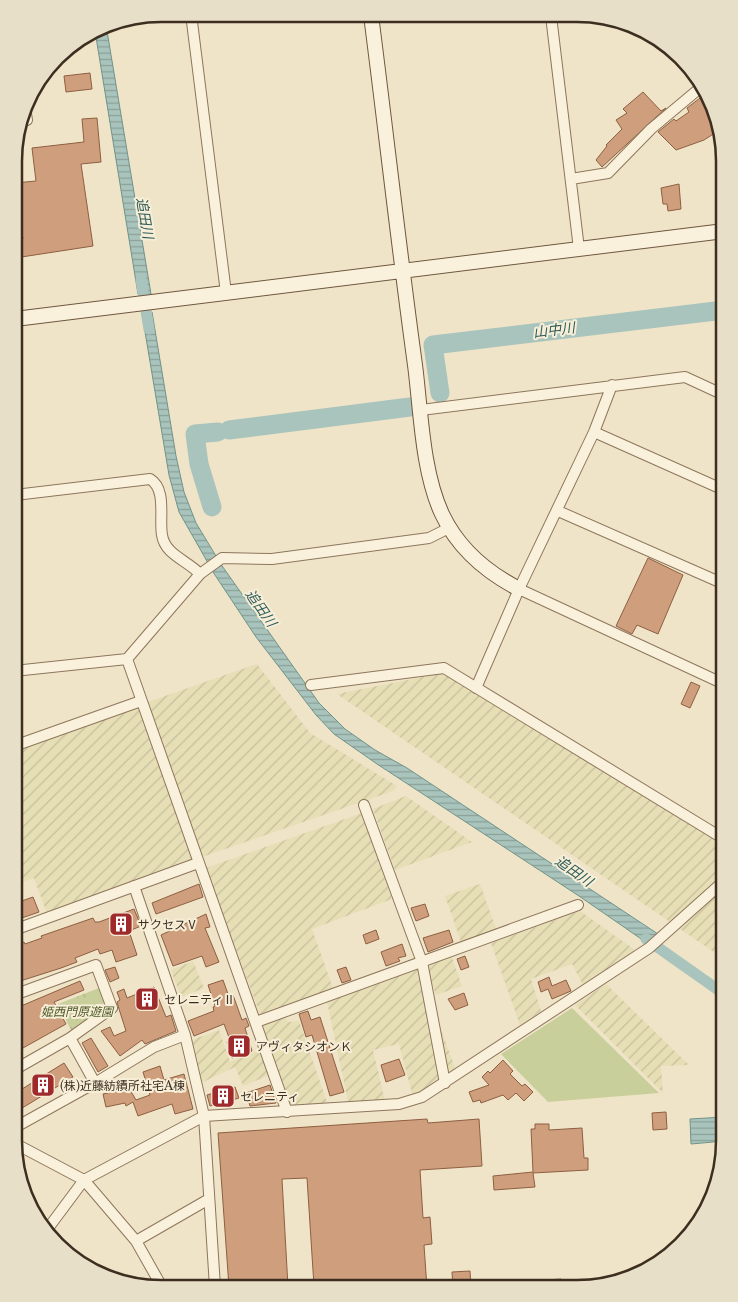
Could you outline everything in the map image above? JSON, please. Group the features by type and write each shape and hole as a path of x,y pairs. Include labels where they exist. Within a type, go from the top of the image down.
{"street":[{"path":"193,23 226,293"},
{"path":"372,23 402,272 421,410 433,488 449,528 476,561 502,580 715,680"},
{"path":"552,23 579,249"},
{"path":"571,180 608,173 651,129 696,91"},
{"path":"22,318 716,232"},
{"path":"421,410 685,377 716,391"},
{"path":"476,688 519,589 558,511 594,432 612,385"},
{"path":"594,432 716,486"},
{"path":"22,494 150,479 159,490 163,541 174,554 200,574"},
{"path":"558,511 716,580"},
{"path":"22,670 127,659 200,574 222,558 282,558 429,538 449,528"},
{"path":"127,659 288,1112"},
{"path":"311,685 441,668 715,834"},
{"path":"22,743 141,700"},
{"path":"364,805 422,962 445,1083"},
{"path":"22,927 198,863"},
{"path":"134,886 185,1035 204,1116 213,1280"},
{"path":"51,1225 84,1180 204,1116 398,1104 422,1097 654,944 715,889"},
{"path":"256,1022 578,905"},
{"path":"22,993 96,965 112,1008 70,1038 22,1065"},
{"path":"22,1124 95,1083 154,1047 185,1035"},
{"path":"70,1038 95,1083"},
{"path":"23,1148 84,1180 136,1241 158,1280"},
{"path":"136,1241 209,1198"}],"shaded area":[{"path":"257,664 310,733 397,786 393,791 202,857 145,703"},
{"path":"443,673 715,840 715,953 337,694"},
{"path":"139,707 194,861 47,914 34,878 22,882 22,748"},
{"path":"406,796 472,842 395,870 373,809"},
{"path":"362,813 392,899 312,929 333,988 260,1014 206,868"},
{"path":"480,884 496,929 461,942 445,896"},
{"path":"580,911 635,950 583,985 572,964 531,979 541,1011 520,1025 491,943"},
{"path":"451,955 462,986 436,995 427,968 429,963"},
{"path":"193,961 204,988 181,997 171,970"},
{"path":"419,969 455,1068 428,1089 413,1097 399,1044 373,1050 385,1101 348,1101 327,1002"},
{"path":"606,984 689,1065 661,1066 663,1093 575,1005"},
{"path":"285,1015 288,1022 299,1021 328,1105 291,1106 262,1024"},
{"path":"219,1030 230,1062 260,1050 270,1075 243,1086 235,1067 201,1083 192,1040"}],"green space":[{"name":"姫西門原遊園","path":"99,988 105,1003 100,1005 102,1010 71,1030 58,1004"},
{"path":"572,1008 659,1093 548,1102 501,1054"}],"water":[{"path":"107,33 151,294 138,294 96,39"},
{"path":"152,312 176,456 184,492 196,523 216,556 208,563 179,512 169,475 142,314"},
{"path":"220,563 319,703 345,729 658,934 647,943 334,734 316,715 256,637 211,569"},
{"path":"715,1118 715,1142 691,1144 690,1119"}],"building":[{"path":"90,73 92,89 66,92 64,76"},
{"path":"643,92 661,111 666,108 602,167 596,160 606,145 622,129 616,120 627,113 623,109"},
{"path":"700,98 711,125 713,134 704,140 676,150 658,132 674,119 676,121 689,112 687,108"},
{"path":"97,118 101,162 81,164 93,246 22,257 22,182 36,181 32,148 84,142 82,119"},
{"path":"679,184 681,209 668,211 667,204 663,204 661,188"},
{"path":"648,558 683,575 658,634 637,625 632,634 616,626"},
{"path":"691,682 700,686 690,708 681,704"},
{"path":"199,884 203,897 156,914 152,903"},
{"path":"33,897 39,912 22,918 22,901"},
{"path":"425,904 429,916 416,921 411,908"},
{"path":"134,909 141,926 129,931 137,955 116,962 112,950 100,954 98,949 75,958 77,962 22,980 22,943 25,944 42,938 41,936 93,918 95,922"},
{"path":"206,914 210,927 205,928 219,962 206,967 202,956 173,966 161,935"},
{"path":"376,930 379,939 366,944 363,935"},
{"path":"449,930 453,942 428,952 423,938"},
{"path":"402,944 406,956 398,958 400,961 386,966 381,952"},
{"path":"465,956 469,967 461,970 457,959"},
{"path":"115,967 119,978 110,982 105,970"},
{"path":"346,967 351,980 342,983 337,970"},
{"path":"549,977 552,986 566,980 571,991 552,999 548,989 541,992 538,982"},
{"path":"223,980 229,997 233,995 242,1020 246,1018 249,1026 245,1028 252,1051 232,1058 227,1042 230,1040 224,1024 194,1036 188,1021 214,1011 213,1007 215,1006 208,985"},
{"path":"80,981 84,990 54,1002 66,1024 22,1049 22,1006"},
{"path":"154,987 166,1017 171,1015 176,1031 145,1044 142,1040 120,1056 101,1031 110,1027 114,1036 126,1031 117,1002 120,1000 117,992 124,989 127,998"},
{"path":"464,993 468,1005 455,1010 448,999"},
{"path":"308,1011 311,1020 320,1017 344,1092 330,1096 312,1035 306,1037 299,1014"},
{"path":"91,1038 108,1066 98,1072 82,1043"},
{"path":"399,1059 405,1075 386,1082 381,1065"},
{"path":"503,1060 513,1071 510,1074 522,1086 525,1084 533,1092 524,1101 516,1093 508,1100 503,1095 481,1103 480,1100 473,1102 469,1092 489,1085 482,1077 488,1071 490,1073"},
{"name":"(株)近藤紡績所社宅A棟","path":"64,1063 73,1077 22,1108 22,1089"},
{"path":"160,1066 164,1080 184,1074 193,1109 175,1114 172,1104 138,1116 133,1102 126,1106 125,1103 106,1107 103,1094 118,1091 116,1088 126,1083 136,1100 150,1095 143,1072"},
{"path":"270,1085 276,1103 250,1106 246,1093"},
{"name":"セレニティ","path":"235,1087 239,1098 210,1106 207,1095"},
{"path":"666,1112 667,1129 653,1130 652,1113"},
{"path":"427,1119 428,1123 479,1119 482,1166 420,1170 423,1218 430,1217 432,1244 424,1245 426,1280 314,1280 307,1178 282,1179 288,1280 228,1280 218,1133"},
{"path":"535,1124 549,1124 549,1130 582,1128 584,1158 588,1158 588,1170 533,1173 535,1187 494,1190 493,1176 533,1172 531,1129 535,1129"},
{"path":"470,1271 471,1280 452,1280 452,1272"}],"waterway":[{"name":"追田川","path":"141,280 149,329"},
{"name":"山中川","path":"440,393 433,345 716,311"},
{"name":"山中川","path":"229,430 410,407"},
{"name":"山中川","path":"212,507 199,464 195,434 218,432"},
{"name":"追田川","path":"646,939 715,988"}],"place":[{"name":"サクセスⅤ","path":"121,924"},
{"name":"セレニティⅡ","path":"147,999"},
{"name":"アヴィタシオンＫ","path":"239,1046"},
{"name":"(株)近藤紡績所社宅A棟","path":"43,1085"},
{"name":"セレニティ","path":"223,1096"}]}
